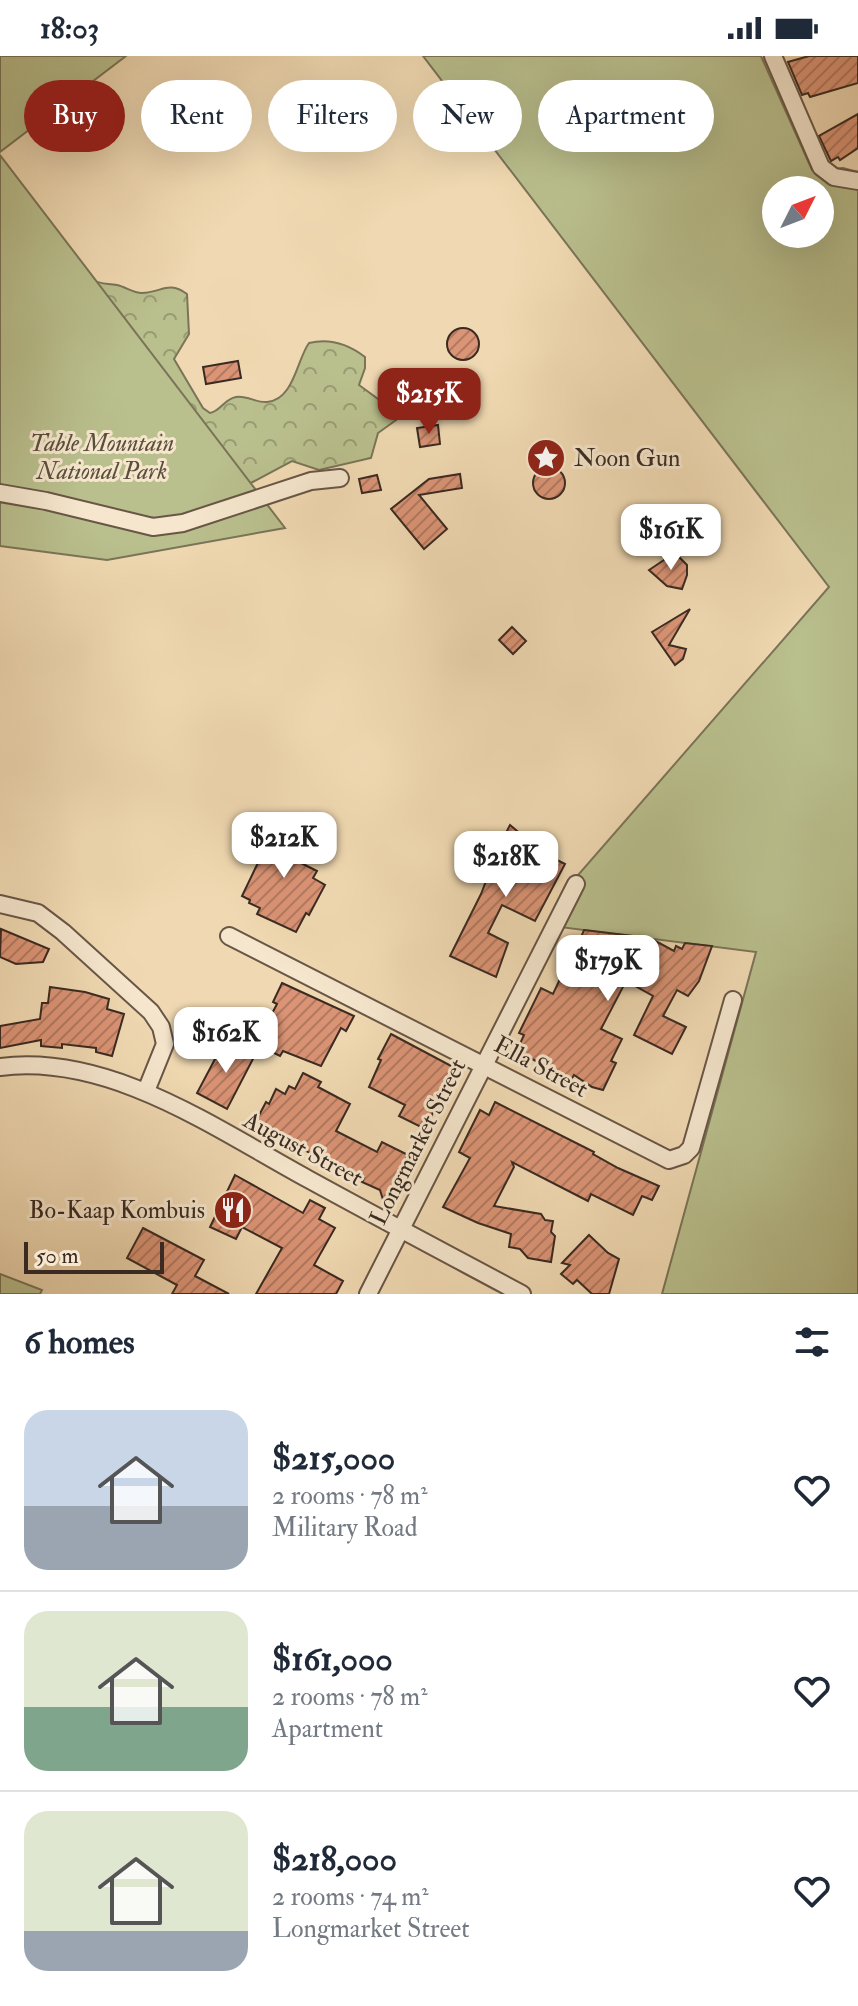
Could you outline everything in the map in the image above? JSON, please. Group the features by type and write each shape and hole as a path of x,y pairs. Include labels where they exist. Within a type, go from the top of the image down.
{"street":[{"path":"773,56 821,167 834,177 858,181"},
{"path":"0,493 153,527 183,523 311,481 340,478"},
{"name":"Longmarket Street","path":"368,1294 576,884"},
{"path":"0,904 38,913 71,938 156,1019 165,1044 146,1091"},
{"name":"Ella Street","path":"229,936 669,1160 676,1159 691,1148 733,1000"},
{"name":"August Street","path":"0,1067 40,1064 63,1067 146,1091 522,1294"}],"green space":[{"path":"0,56 126,56 94,80 24,80 24,134 0,152"},
{"path":"423,56 761,56 812,170 843,168 858,172 858,1294 662,1294 756,952 552,926 565,890 829,587 496,152 522,152 522,80 441,80"},
{"name":"Table Mountain National Park","path":"0,155 285,528 107,560 0,546"},
{"path":"91,279 139,293 175,288 187,294 189,334 174,359 203,408 210,413 236,397 263,402 276,400 289,387 309,343 324,341 345,346 365,357 359,385 397,413 399,418 378,433 371,458 319,470 292,461 249,484"},
{"path":"0,1274 42,1290 40,1294 0,1294"}],"building":[{"path":"809,56 858,56 858,83 810,97 808,93 802,95 788,62"},
{"path":"858,114 858,148 840,160 838,157 831,161 819,136"},
{"path":"463,328 474,333 479,344 474,355 463,360 452,355 447,344 452,333"},
{"path":"238,361 241,378 206,384 203,367"},
{"path":"438,425 440,444 420,447 417,428"},
{"path":"549,467 560,472 565,483 560,494 549,499 538,494 533,483 538,472"},
{"path":"460,474 462,488 419,495 447,529 424,549 391,509 429,479"},
{"path":"377,475 381,490 362,493 359,479"},
{"path":"670,556 680,558 687,565 682,589 667,586 649,570"},
{"path":"690,609 669,645 686,649 683,659 675,665 652,632"},
{"path":"512,627 526,641 513,654 499,640"},
{"path":"279,819 306,831 293,859 317,871 313,878 325,885 296,932 257,914 260,908 242,896"},
{"path":"510,825 543,853 565,864 535,921 502,905 488,933 508,943 496,977 450,956 481,894 486,881 482,879"},
{"path":"1,929 49,949 43,962 16,964 0,957"},
{"path":"584,930 650,938 674,951 676,946 682,949 685,943 712,946 699,981 688,996 677,990 663,1016 686,1027 672,1054 634,1035 653,996 626,981 601,1029 622,1039 611,1061 616,1063 603,1090 574,1075 571,1080 519,1052 518,1048 524,1035 519,1033 541,988 553,994"},
{"path":"282,983 354,1016 346,1031 341,1028 321,1066 283,1051 280,1056 256,1044 277,1004 273,1002"},
{"path":"50,987 109,999 107,1009 124,1014 112,1056 96,1052 96,1048 62,1044 62,1048 41,1046 41,1040 0,1048 0,1026 40,1019 42,1003 48,1003"},
{"path":"391,1034 455,1068 425,1129 399,1116 405,1105 369,1087 381,1060 378,1059"},
{"path":"224,1042 254,1057 227,1109 197,1093"},
{"path":"303,1073 321,1082 318,1087 350,1104 336,1131 377,1152 382,1142 408,1155 384,1203 380,1190 362,1182 364,1178 254,1125 276,1089 285,1094 289,1086 295,1089"},
{"path":"495,1102 594,1152 618,1168 659,1186 652,1200 642,1196 633,1215 591,1194 588,1201 512,1162 514,1167 494,1206 541,1214 545,1220 553,1221 551,1232 555,1236 551,1262 528,1258 520,1249 509,1247 511,1234 443,1207 470,1158 459,1152 480,1110 489,1115"},
{"path":"235,1175 303,1213 310,1200 325,1208 319,1219 335,1228 314,1265 343,1281 336,1294 256,1294 282,1248 242,1227 236,1239 210,1227"},
{"path":"143,1228 204,1260 195,1276 229,1294 172,1294 177,1285 127,1258"},
{"path":"589,1235 619,1259 609,1294 592,1294 577,1280 573,1284 561,1274 570,1265 562,1263"}],"place":[{"name":"Noon Gun","path":"546,458"},
{"name":"Bo-Kaap Kombuis","path":"233,1210"}]}
